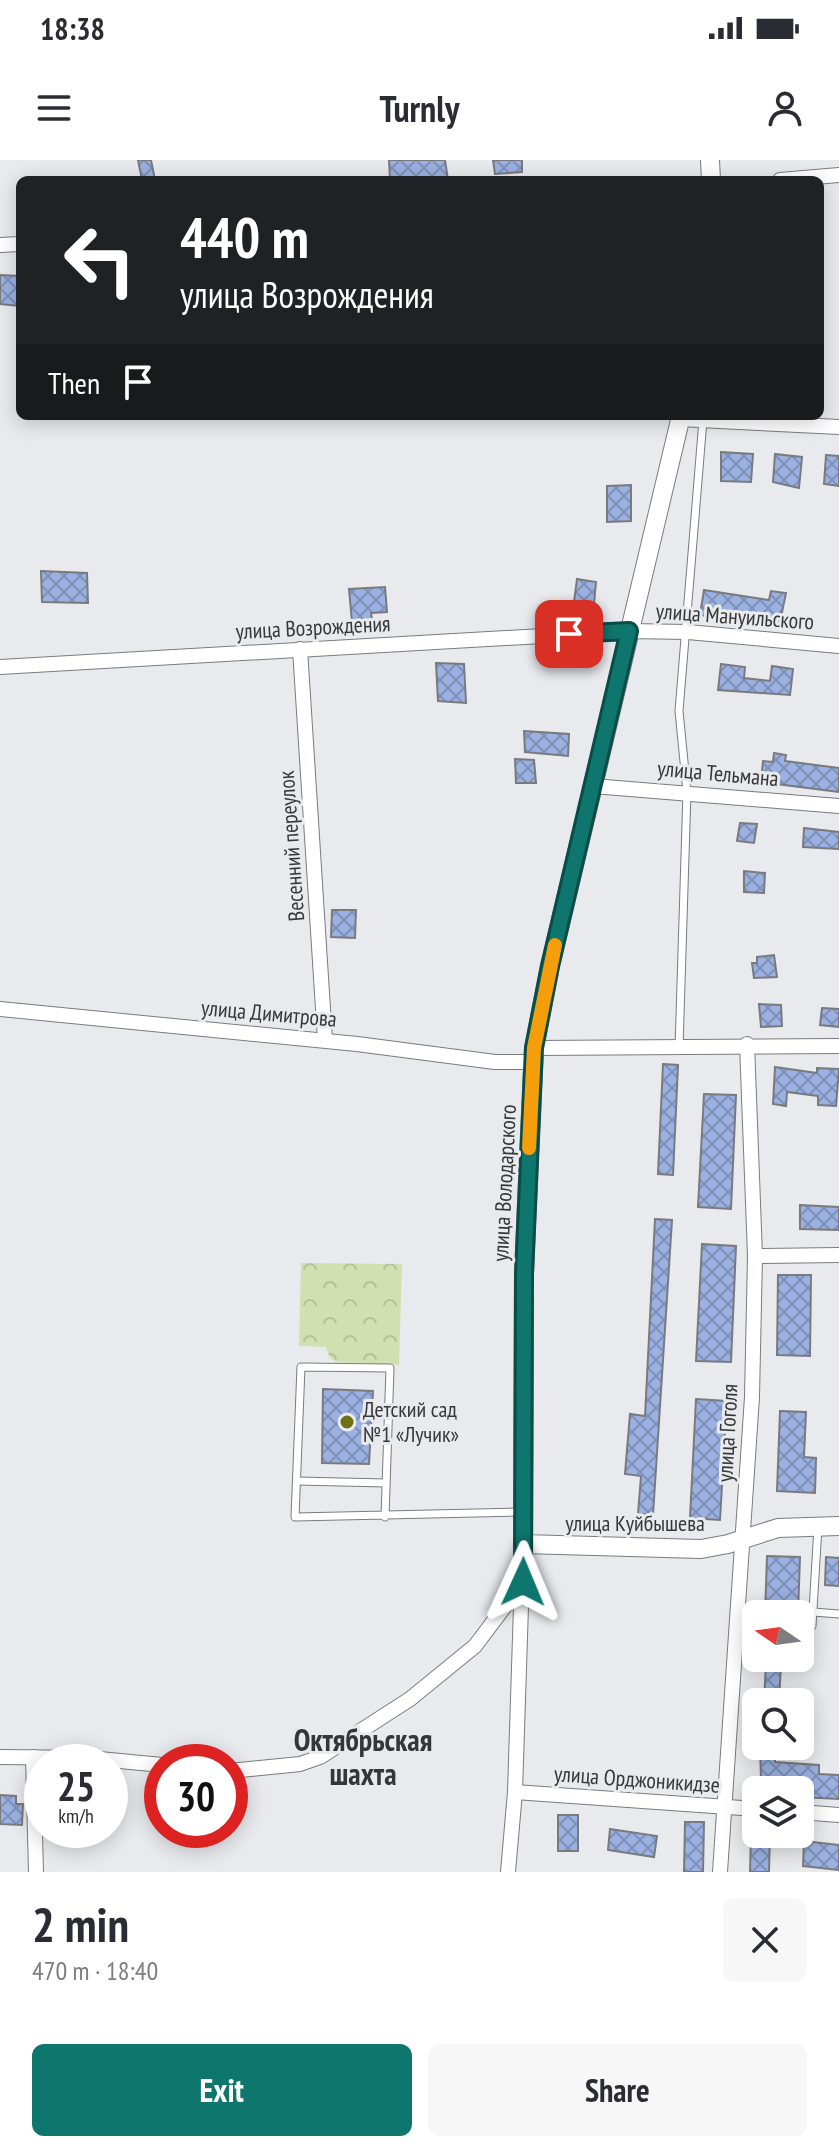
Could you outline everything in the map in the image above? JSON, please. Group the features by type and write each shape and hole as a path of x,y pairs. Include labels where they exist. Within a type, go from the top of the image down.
{"street":[{"name":"улица Володарского","path":"508,1872 515,1792 523,1582 524,1274 534,1055 550,966 679,420"},
{"path":"703,420 839,427"},
{"name":"улица Мануильского","path":"629,631 688,632 839,646"},
{"name":"улица Возрождения","path":"0,667 629,631"},
{"name":"Весенний переулок","path":"300,649 325,1040"},
{"name":"улица Тельмана","path":"593,786 839,806"},
{"name":"улица Димитрова","path":"0,1009 325,1040 495,1062 534,1055 679,1050 747,1044 839,1046"},
{"name":"улица Гоголя","path":"720,1872 752,1397 755,1256 747,1044"},
{"path":"755,1256 839,1255"},
{"name":"улица Куйбышева","path":"523,1544 665,1550 713,1547 778,1528 839,1526"},
{"path":"248,1769 300,1764 320,1757 410,1699 475,1646 523,1582"},
{"path":"0,1757 24,1757"},
{"name":"улица Орджоникидзе","path":"515,1792 742,1808"},
{"path":"814,1813 839,1815"},
{"path":"35,1848 36,1872"}],"lane":[{"path":"679,1050 687,792 679,711 688,632 703,420"},
{"path":"385,1517 390,1368 301,1367 295,1517 385,1517 522,1512"},
{"path":"297,1481 386,1483"},
{"path":"814,1600 818,1525"},
{"path":"814,1612 839,1614"}],"green space":[{"path":"301,1263 402,1264 399,1365 336,1362 330,1358 326,1347 299,1346"}],"building":[{"path":"138,160 151,160 154,176 141,176"},
{"path":"389,160 445,160 447,176 390,176"},
{"path":"493,160 522,160 522,172 495,174"},
{"path":"0,275 16,276 16,306 0,304"},
{"path":"721,452 753,454 751,482 721,481"},
{"path":"775,454 802,457 799,488 773,482"},
{"path":"826,455 839,456 839,486 824,484"},
{"path":"631,485 631,521 607,522 607,486"},
{"path":"41,571 87,573 88,603 42,602"},
{"path":"577,579 596,582 594,604 574,602"},
{"path":"385,587 387,612 371,613 372,620 352,622 349,589"},
{"path":"704,590 769,600 771,591 786,593 780,622 713,613 713,617 700,615"},
{"path":"436,663 464,664 466,703 438,701"},
{"path":"721,664 745,667 744,678 770,681 772,666 793,669 790,695 718,690"},
{"path":"524,731 569,734 568,756 525,752"},
{"path":"774,753 786,755 785,761 839,768 839,792 761,782 763,761 773,762"},
{"path":"515,759 534,760 536,783 516,783"},
{"path":"740,823 757,824 754,843 737,841"},
{"path":"804,828 839,832 839,849 803,847"},
{"path":"744,871 765,873 764,893 744,892"},
{"path":"332,910 356,910 355,938 331,937"},
{"path":"774,955 777,977 754,978 752,963 757,963 757,957"},
{"path":"759,1004 781,1005 782,1026 761,1027"},
{"path":"822,1008 839,1009 839,1027 820,1025"},
{"path":"663,1064 678,1065 673,1175 658,1174"},
{"path":"775,1067 817,1073 817,1068 839,1069 836,1106 818,1105 818,1096 787,1092 786,1106 773,1104"},
{"path":"704,1094 736,1095 731,1209 698,1207"},
{"path":"800,1205 839,1207 839,1230 800,1229"},
{"path":"655,1219 672,1220 653,1515 638,1514 641,1476 625,1474 630,1414 645,1416"},
{"path":"702,1244 736,1246 731,1362 696,1361"},
{"path":"778,1275 811,1275 810,1356 777,1355"},
{"path":"323,1389 373,1391 369,1464 322,1463"},
{"path":"696,1399 727,1401 720,1520 690,1518"},
{"path":"780,1411 806,1412 804,1457 816,1458 815,1493 777,1491"},
{"path":"767,1556 800,1557 798,1600 765,1600"},
{"path":"826,1557 839,1558 839,1586 825,1585"},
{"path":"766,1672 781,1672 780,1688 765,1688"},
{"path":"760,1760 819,1765 819,1774 839,1775 839,1799 814,1798 814,1776 761,1776"},
{"path":"0,1795 16,1796 16,1804 23,1804 22,1825 0,1824"},
{"path":"558,1815 578,1815 578,1851 558,1851"},
{"path":"685,1822 704,1822 703,1872 684,1872"},
{"path":"610,1829 657,1836 654,1857 608,1850"},
{"path":"814,1842 839,1845 839,1870 803,1866 804,1848 814,1848"},
{"path":"751,1848 770,1848 769,1872 750,1872"}],"slow traffic":[{"path":"529,1148 534,1048 555,945"}],"place":[{"name":"Детский сад №1 «Лучик»","path":"347,1422"}],"district":[{"name":"Октябрьская шахта","path":"363,1756"}],"route":[{"path":"523,1582 524,1274 534,1048 550,966 629,631 569,634"}]}
